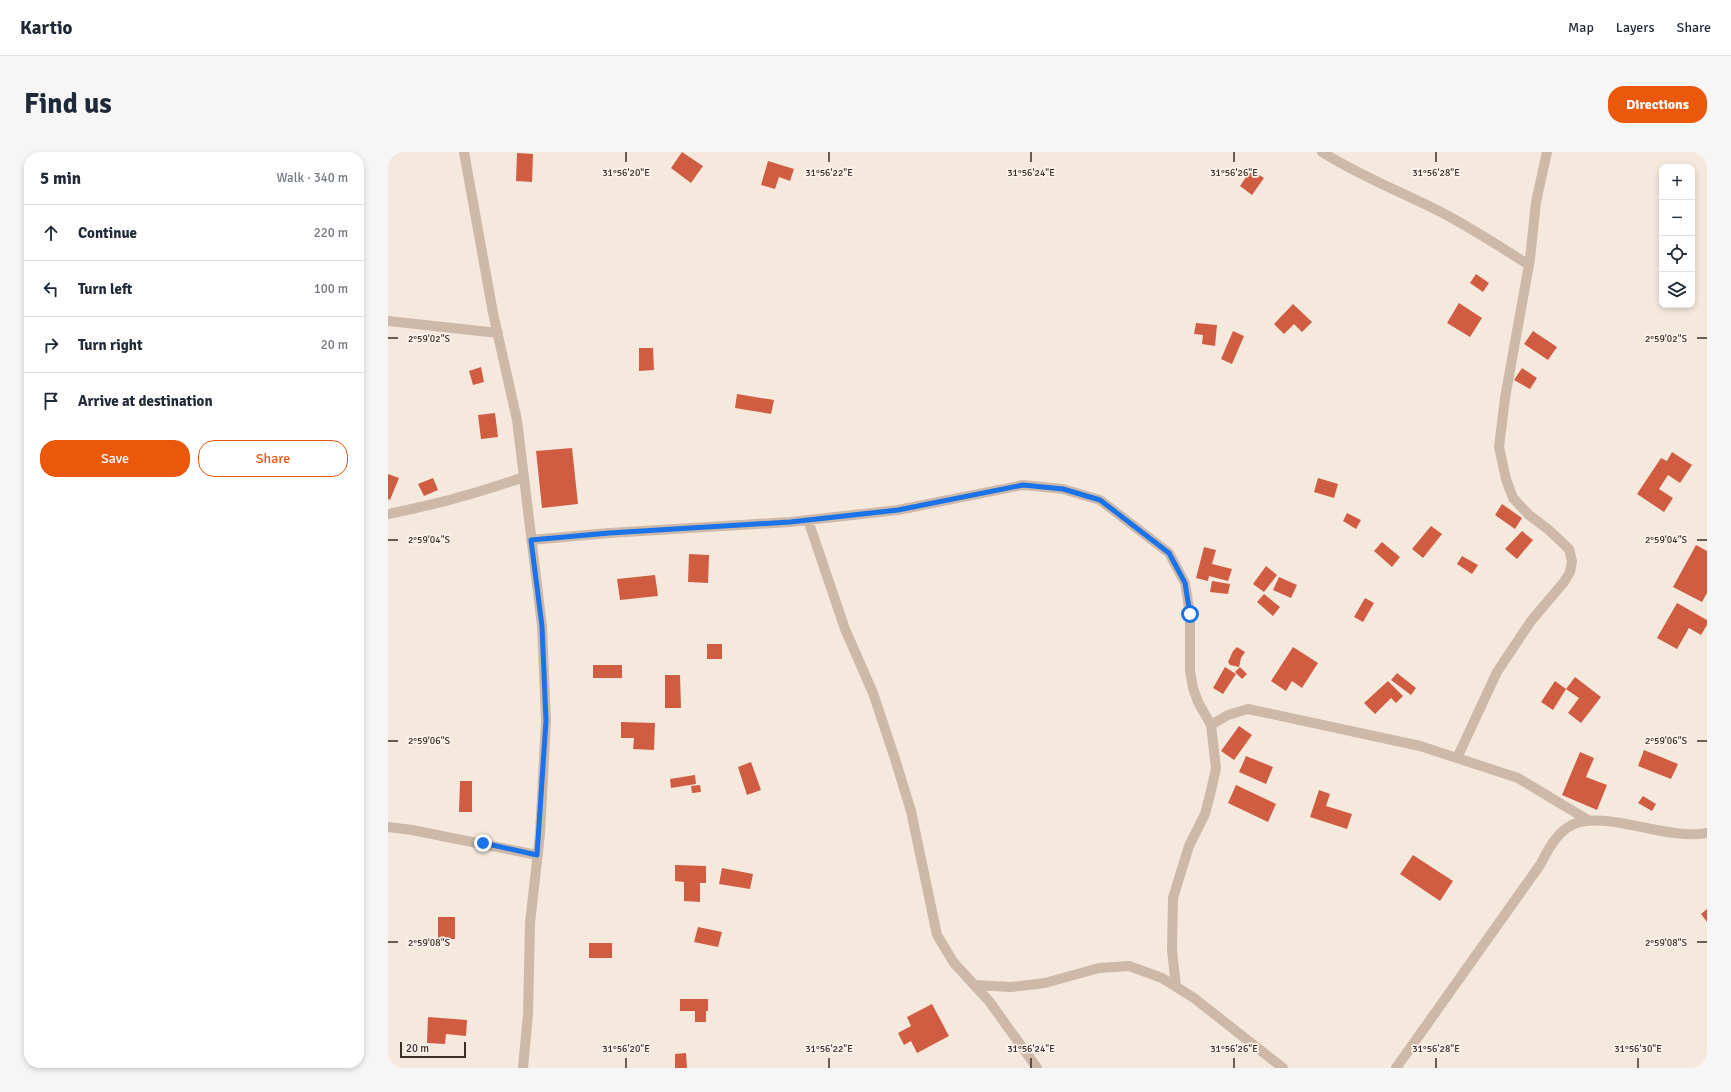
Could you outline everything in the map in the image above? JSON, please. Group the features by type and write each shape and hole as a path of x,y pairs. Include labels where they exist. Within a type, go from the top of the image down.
{"street":[{"path":"464,152 498,333 517,420 542,626 546,721 537,855 530,923 528,1014 523,1068"},
{"path":"1322,152 1350,170 1439,211 1481,234 1529,265"},
{"path":"1457,758 1497,672 1532,621 1564,582 1570,572 1572,562 1569,549 1549,530 1529,515 1513,498 1506,479 1499,447 1505,398 1529,265 1536,202 1547,152"},
{"path":"388,321 498,333"},
{"path":"388,514 429,506 479,493 524,477"},
{"path":"531,540 609,533 808,520 898,510 1023,485 1063,489 1100,500 1169,553 1185,583 1190,614 1190,671 1193,688 1198,702 1211,725 1216,768 1205,814 1189,846 1173,898 1172,950 1176,987"},
{"path":"808,520 845,629 873,693 895,759 911,811 936,936 954,963 989,1001 1037,1068"},
{"path":"1211,725 1228,715 1248,709 1420,746 1518,778 1588,820 1632,826 1659,832 1698,835 1707,833"},
{"path":"1396,1068 1540,865 1554,840 1571,825 1588,820"},
{"path":"388,827 419,831 537,855"},
{"path":"974,985 1018,986 1045,983 1099,968 1128,966 1162,978 1194,998 1283,1068"}],"building":[{"path":"682,152 703,166 691,183 671,168"},
{"path":"517,153 533,154 532,182 516,181"},
{"path":"768,161 794,169 790,181 779,177 775,189 761,185"},
{"path":"1251,170 1264,178 1252,195 1240,186"},
{"path":"1476,274 1489,283 1483,292 1470,283"},
{"path":"1459,303 1482,318 1470,337 1447,323"},
{"path":"1293,304 1312,322 1302,332 1294,324 1284,334 1274,324"},
{"path":"1196,323 1217,325 1215,346 1202,344 1203,335 1194,334"},
{"path":"1233,331 1244,336 1232,364 1221,359"},
{"path":"1533,331 1557,347 1548,360 1524,344"},
{"path":"639,348 653,348 654,370 639,371"},
{"path":"481,367 484,382 473,385 469,371"},
{"path":"1522,368 1537,378 1530,389 1514,380"},
{"path":"737,394 774,400 771,414 735,408"},
{"path":"495,413 498,437 481,439 478,415"},
{"path":"572,448 578,504 542,508 536,451"},
{"path":"1672,452 1692,465 1680,483 1668,475 1659,489 1673,498 1664,512 1637,494 1661,458 1667,461"},
{"path":"388,474 399,478 390,500 388,499"},
{"path":"433,478 438,490 424,496 418,484"},
{"path":"1318,478 1338,484 1334,498 1314,492"},
{"path":"1502,504 1522,518 1515,529 1495,515"},
{"path":"1347,513 1361,520 1356,529 1343,521"},
{"path":"1431,526 1442,534 1423,558 1412,549"},
{"path":"1522,531 1533,540 1517,559 1505,549"},
{"path":"1382,542 1400,557 1392,567 1374,551"},
{"path":"1696,545 1707,551 1707,593 1702,602 1673,587"},
{"path":"1204,547 1216,550 1212,564 1232,569 1228,581 1209,576 1208,581 1196,578"},
{"path":"689,554 709,555 708,583 688,582"},
{"path":"1462,556 1478,565 1472,574 1457,564"},
{"path":"1266,566 1277,575 1264,592 1253,584"},
{"path":"655,575 658,596 620,600 617,579"},
{"path":"1279,577 1297,585 1291,598 1273,590"},
{"path":"1212,581 1230,584 1228,594 1210,592"},
{"path":"1264,594 1280,607 1273,616 1257,602"},
{"path":"1365,598 1374,603 1363,622 1354,617"},
{"path":"1677,603 1707,620 1707,625 1701,635 1689,628 1677,649 1657,638"},
{"path":"707,644 722,644 722,659 707,659"},
{"path":"1237,647 1245,652 1241,658 1239,667 1230,665 1228,662 1233,651"},
{"path":"1293,647 1318,663 1302,688 1292,681 1286,691 1271,681"},
{"path":"593,665 622,665 622,678 593,678"},
{"path":"1225,667 1236,674 1223,694 1213,688"},
{"path":"1240,667 1247,674 1242,679 1235,672"},
{"path":"1397,673 1416,688 1411,695 1391,680"},
{"path":"665,675 680,675 681,708 665,708"},
{"path":"1575,677 1601,697 1581,723 1568,713 1579,698 1566,689"},
{"path":"1388,681 1403,696 1396,703 1391,698 1375,714 1364,703"},
{"path":"1555,681 1566,689 1553,710 1541,702"},
{"path":"621,722 655,723 654,750 633,749 634,738 621,738"},
{"path":"1239,726 1252,735 1234,760 1221,751"},
{"path":"1644,750 1678,764 1671,779 1638,766"},
{"path":"1580,752 1594,758 1586,777 1607,785 1597,810 1562,795"},
{"path":"1246,756 1273,767 1266,784 1239,772"},
{"path":"751,762 761,790 747,795 738,767"},
{"path":"695,775 696,784 671,788 670,779"},
{"path":"460,781 472,781 472,812 459,812"},
{"path":"700,785 701,792 692,793 691,786"},
{"path":"1236,785 1276,804 1268,822 1228,803"},
{"path":"1319,790 1330,794 1326,806 1352,814 1347,829 1310,817"},
{"path":"1643,796 1656,804 1652,811 1638,803"},
{"path":"1413,855 1453,881 1440,901 1400,874"},
{"path":"675,865 706,866 706,883 700,883 700,902 684,901 684,882 675,881"},
{"path":"722,868 753,874 750,889 719,884"},
{"path":"1707,909 1707,922 1701,914"},
{"path":"438,917 455,917 455,939 438,939"},
{"path":"698,927 722,932 718,947 694,942"},
{"path":"589,943 612,943 612,958 589,958"},
{"path":"680,999 708,999 706,1022 695,1022 695,1011 680,1011"},
{"path":"932,1004 949,1036 917,1053 911,1041 904,1045 898,1033 911,1026 907,1017"},
{"path":"428,1017 467,1020 466,1036 446,1034 445,1044 427,1043"},
{"path":"686,1053 687,1068 675,1068 675,1054"}],"route":[{"path":"483,843 537,855 540,834 546,721 542,626 531,540 609,533 790,522 898,510 1023,485 1063,489 1100,500 1169,553 1185,583 1190,614"}]}
